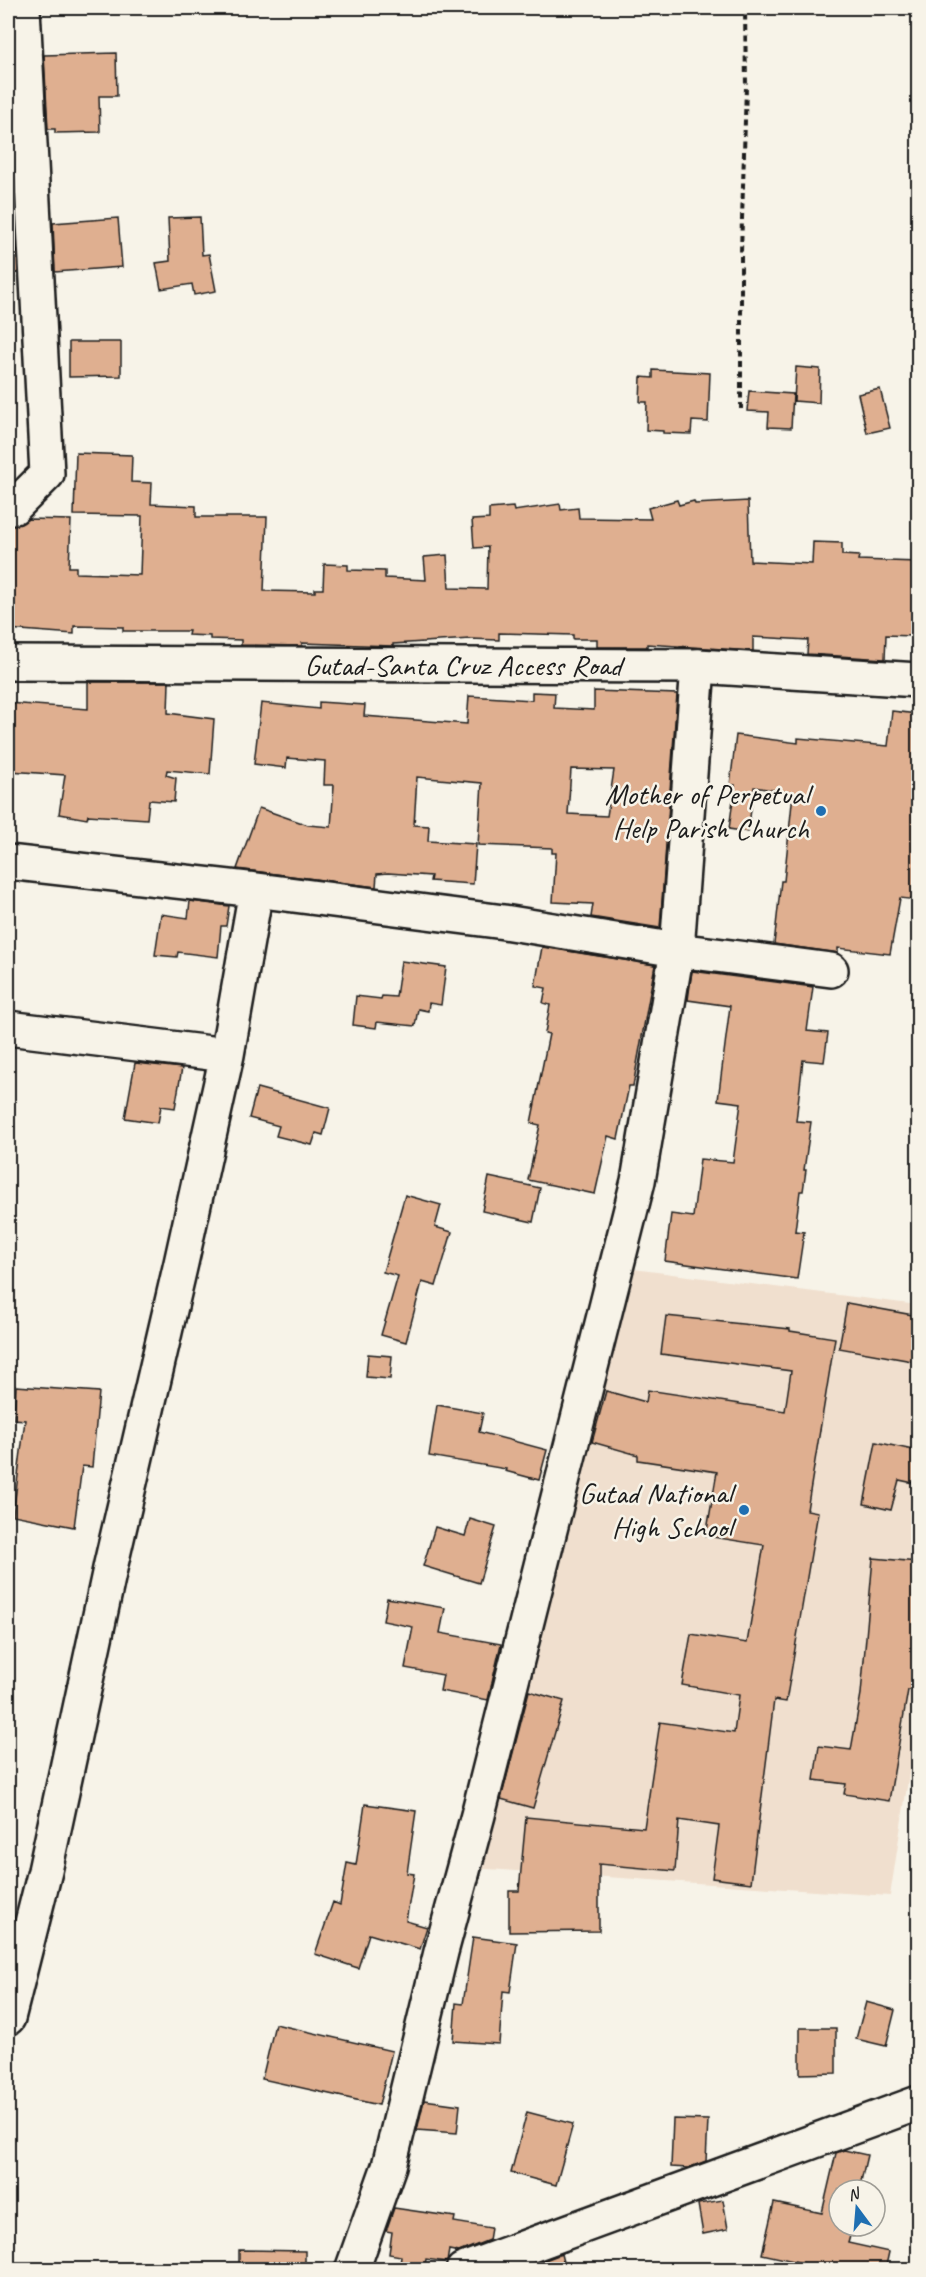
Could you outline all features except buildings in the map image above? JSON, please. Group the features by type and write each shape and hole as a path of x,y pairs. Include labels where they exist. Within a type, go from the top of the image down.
{"street":[{"path":"8,507 14,507 47,474 23,8"},
{"name":"Gutad-Santa Cruz Access Road","path":"8,663 698,666 918,680"},
{"path":"352,2270 389,2166 441,1952 478,1815 638,1181 677,951 698,666"},
{"path":"8,862 504,921 677,951 831,970"},
{"path":"8,2018 45,1871 111,1564 227,1055 256,890"},
{"path":"8,1028 227,1055"},
{"path":"463,2270 918,2103"}],"path":[{"path":"741,409 745,8"}],"shaded area":[{"name":"Gutad National High School","path":"633,1269 918,1305 918,1716 890,1896 473,1868"}],"place":[{"name":"Mother of Perpetual Help Parish Church","path":"821,811"},
{"name":"Gutad National High School","path":"744,1510"}]}
